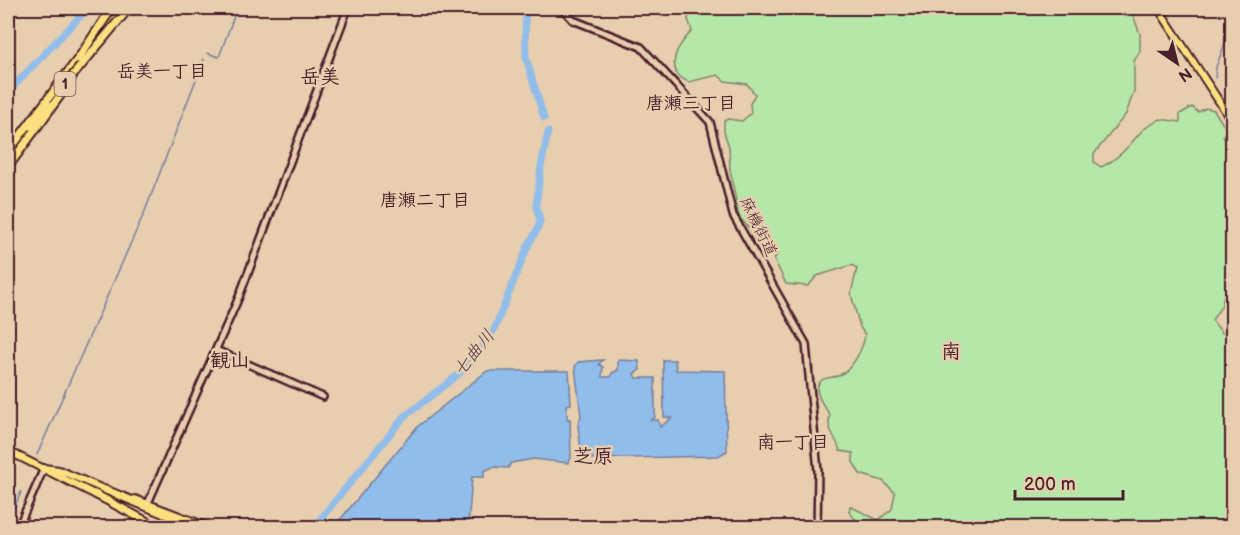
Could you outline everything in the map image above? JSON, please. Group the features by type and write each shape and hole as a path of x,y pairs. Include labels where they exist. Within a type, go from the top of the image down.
{"highway":[{"name":"1","path":"8,148 17,140 115,8"},
{"name":"1","path":"8,148 115,8"},
{"name":"1","path":"8,160 126,8"},
{"name":"1","path":"8,167 126,8"},
{"path":"106,490 199,528"},
{"path":"95,494 159,528"}],"main road":[{"path":"1159,9 1233,122"},
{"path":"8,451 95,494 152,528"},
{"path":"44,468 59,470 106,490 148,503 211,528"}],"street":[{"path":"148,503 239,297 348,8"},
{"name":"麻機街道","path":"562,8 573,20 641,47 710,122 733,215 804,339 818,471 818,528"},
{"path":"1159,9 1171,8"},
{"path":"216,350 323,397"},
{"path":"18,528 44,468"}],"green space":[{"path":"692,8 1123,8 1133,15 1140,34 1140,51 1134,61 1134,91 1126,114 1094,154 1094,162 1101,167 1107,164 1147,127 1160,119 1180,122 1180,114 1192,107 1198,112 1206,108 1214,110 1226,129 1223,136 1232,152 1232,291 1224,295 1222,305 1212,320 1222,333 1232,337 1232,527 862,527 849,512 850,506 878,520 892,509 895,493 883,481 860,474 853,462 853,453 840,451 830,429 830,415 819,398 817,388 822,380 845,372 857,358 862,346 865,335 860,327 851,294 857,268 852,265 817,276 808,286 786,284 774,259 777,255 770,242 764,244 739,217 724,121 728,119 742,121 751,113 750,104 755,94 747,84 725,81 718,75 688,82 678,76 674,63 675,57 680,46 692,31 688,19"}],"water":[{"path":"603,360 599,364 603,367 602,377 611,377 612,373 618,370 618,360 639,361 640,370 634,374 636,378 655,378 655,417 651,420 658,420 660,427 672,418 664,417 663,360 675,360 676,370 725,371 727,451 718,456 582,459 578,425 581,416 575,367 578,362"},
{"path":"487,371 569,371 571,404 567,405 567,419 570,419 571,458 568,463 534,459 511,463 508,468 493,467 484,471 484,477 472,477 468,527 334,527 417,427"}],"waterway":[{"path":"8,92 88,8"},
{"path":"207,53 219,57 237,8"},
{"name":"七曲川","path":"525,8 526,58 544,118"},
{"path":"1215,78 1216,67 1232,25"},
{"path":"37,455 145,211 204,59"},
{"name":"七曲川","path":"313,528 404,417 464,370 494,330 540,221 536,206 548,132"},
{"path":"8,523 21,492"}],"district":[{"name":"岳美一丁目","path":"162,71"},
{"name":"岳美","path":"320,77"},
{"name":"唐瀬三丁目","path":"691,103"},
{"name":"唐瀬二丁目","path":"425,200"},
{"name":"南","path":"951,352"},
{"name":"観山","path":"230,361"},
{"name":"南一丁目","path":"793,442"},
{"name":"芝原","path":"593,457"}]}
